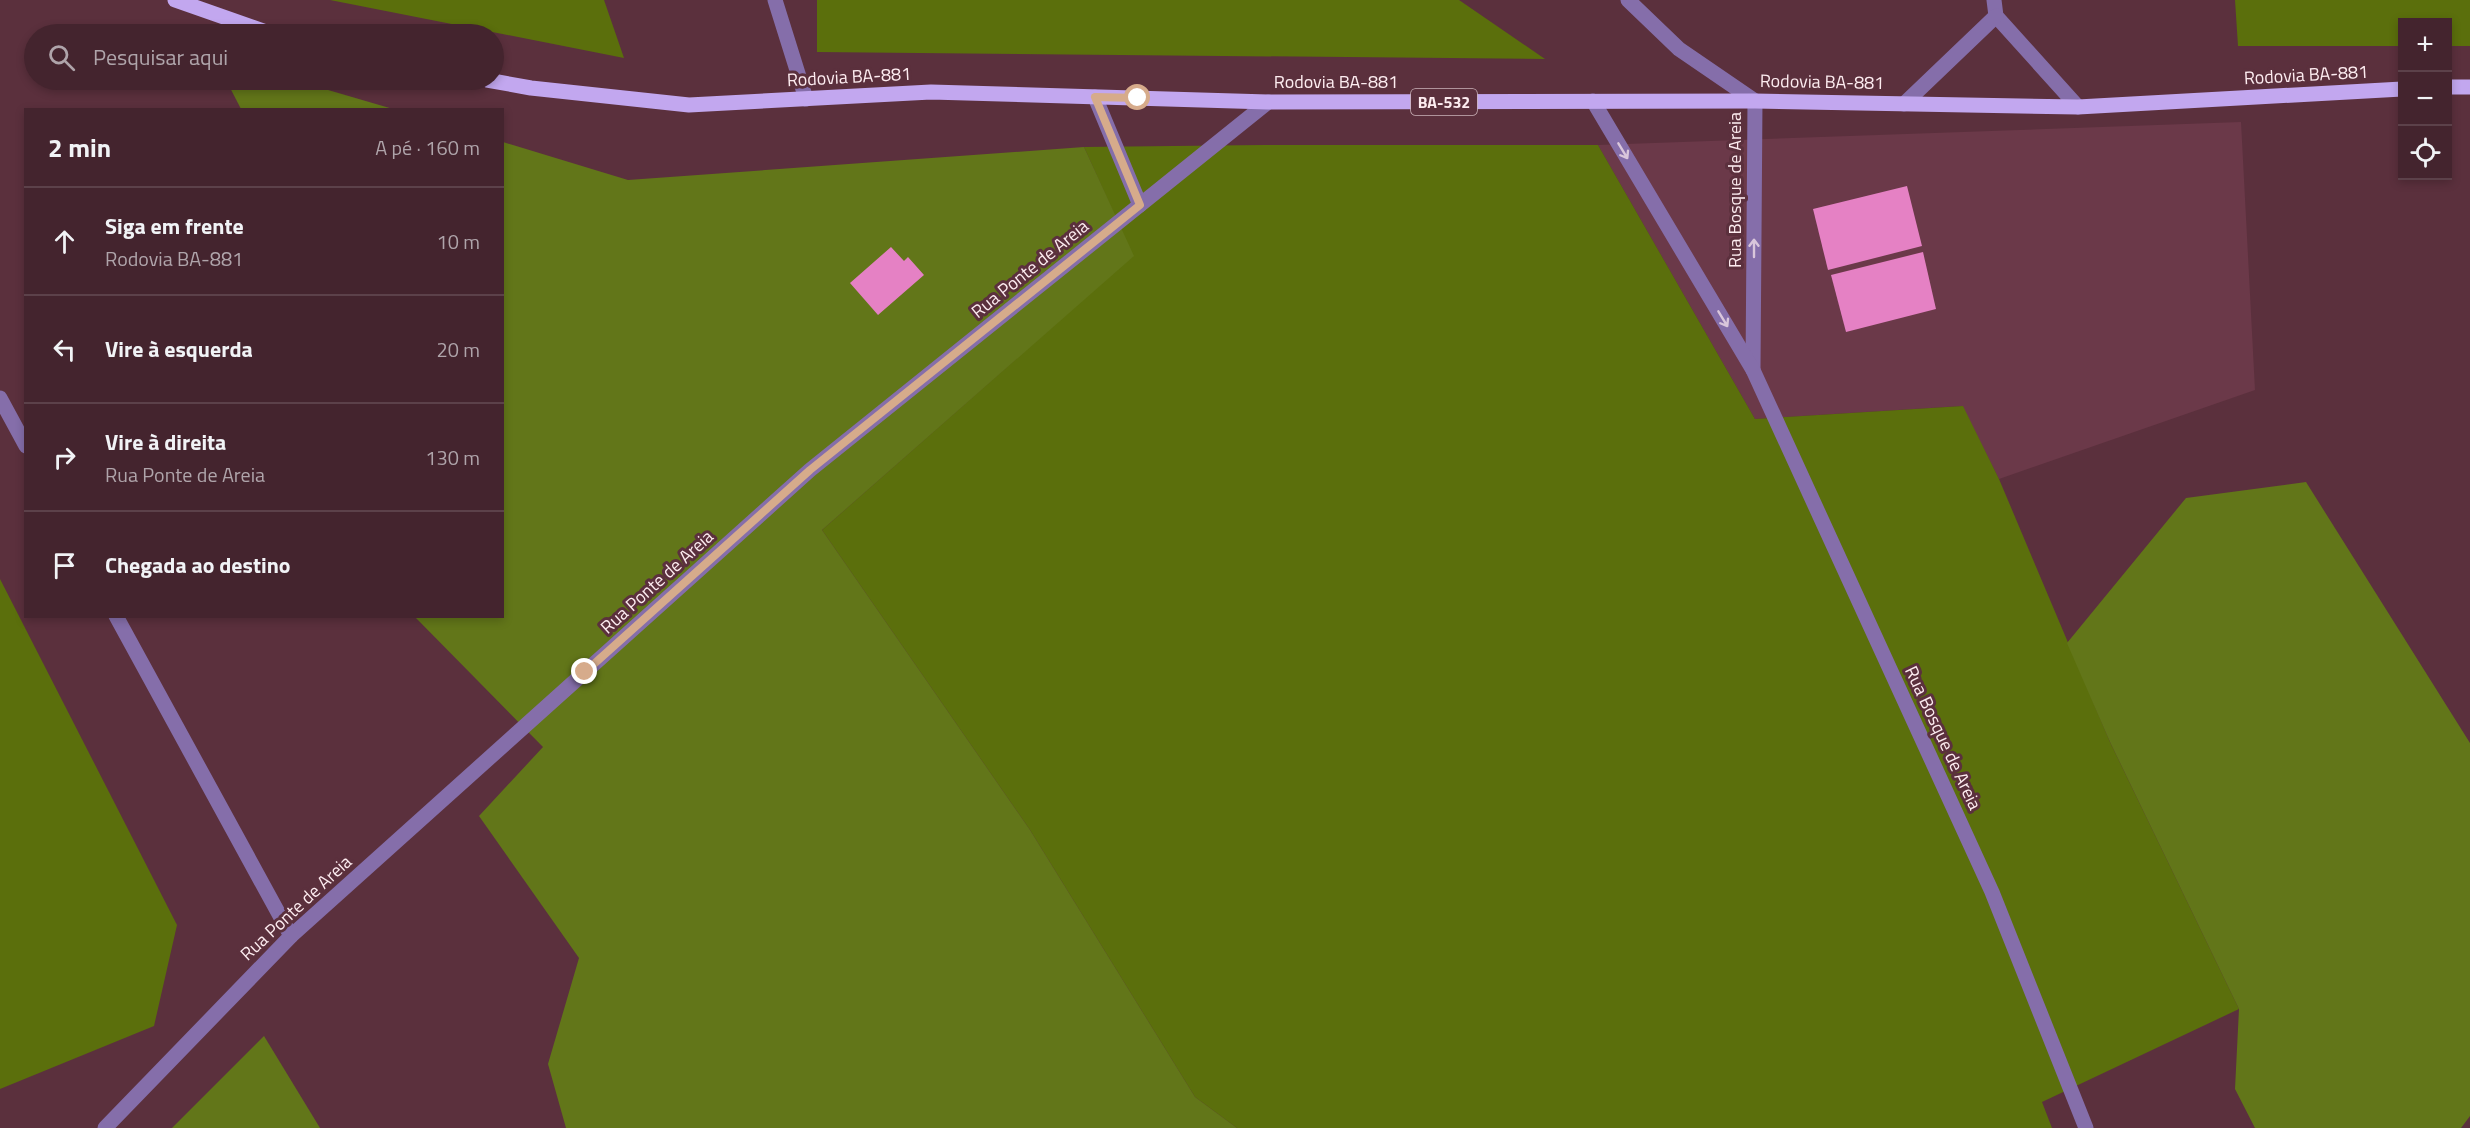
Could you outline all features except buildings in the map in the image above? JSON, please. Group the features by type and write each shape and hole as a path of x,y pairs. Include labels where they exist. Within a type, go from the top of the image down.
{"main road":[{"path":"175,0 243,24"},
{"name":"Rodovia BA-881","path":"504,83 689,105 931,92 1268,102 1755,101 2078,107 2398,89"},
{"path":"2452,87 2470,87"}],"street":[{"path":"775,0 806,99"},
{"name":"Rua Bosque de Areia","path":"1628,0 1679,49 1755,101 1754,370"},
{"path":"1994,0 1996,16 2078,107"},
{"path":"1904,104 1996,16"},
{"path":"1095,97 1140,205"},
{"name":"Rua Bosque de Areia","path":"1593,101 1754,370 1992,891 2086,1128"},
{"name":"Rua Ponte de Areia","path":"105,1128 291,936 810,470 1268,102"},
{"path":"0,399 24,442"},
{"path":"117,618 291,936"}],"shaded area":[{"path":"2241,122 2255,390 1999,479 1962,406 1755,419 1598,145"}],"green space":[{"path":"330,0 604,0 624,58 504,34 504,24 452,24"},
{"path":"817,0 1459,0 1545,59 817,52"},
{"path":"2235,0 2470,0 2470,46 2452,46 2452,18 2398,18 2398,46 2238,46"},
{"path":"231,90 328,90 390,108 240,108"},
{"path":"504,142 628,180 1084,147 1134,256 822,530 1030,830 1195,1097 1237,1128 566,1128 548,1064 579,958 479,816 543,747 416,618 504,618"},
{"path":"1598,145 1755,419 1963,406 1999,479 2110,742 2239,1009 2042,1102 2052,1128 1237,1128 1195,1097 1030,830 822,530 1133,256 1084,147"},
{"path":"2306,482 2470,743 2470,1116 2461,1128 2255,1128 2235,1089 2239,1009 2110,742 2067,643 2186,498"},
{"path":"0,579 177,925 154,1026 0,1089"},
{"path":"264,1036 320,1128 172,1128"}],"route":[{"path":"585,672 810,470 1140,205 1095,97 1138,98"}]}
